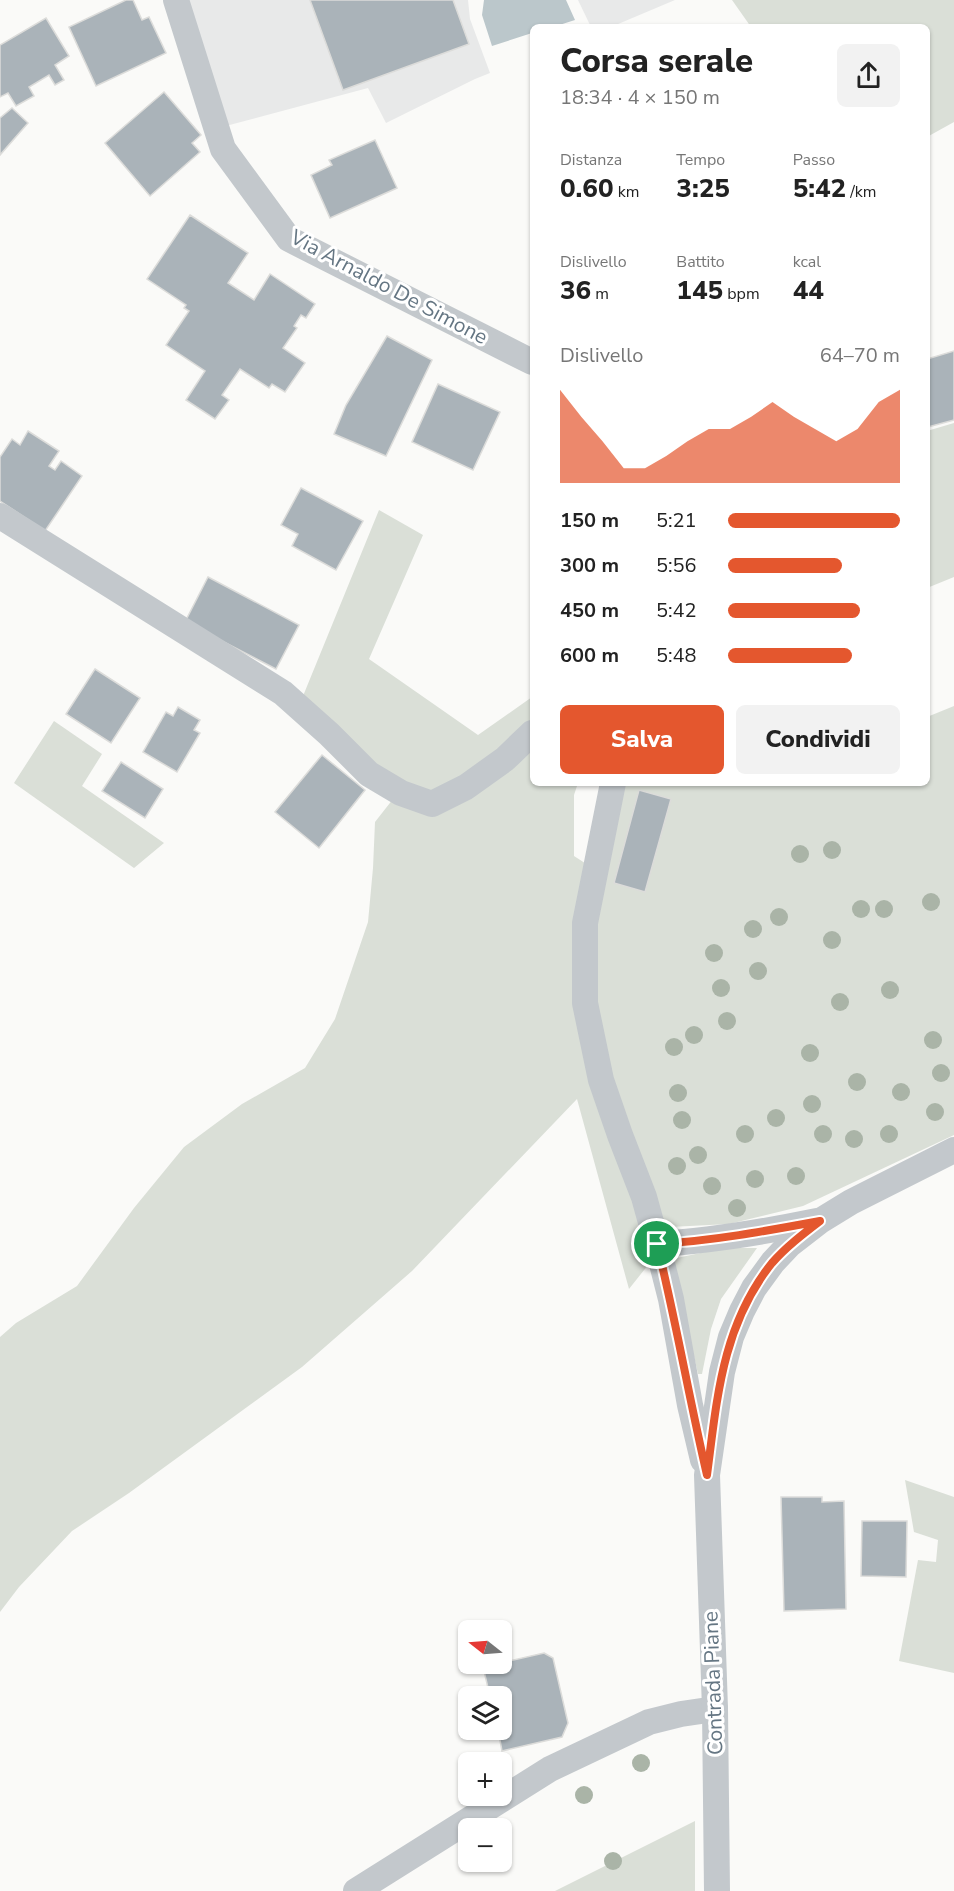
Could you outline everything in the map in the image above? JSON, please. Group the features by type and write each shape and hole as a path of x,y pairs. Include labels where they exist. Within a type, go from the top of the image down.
{"street":[{"name":"Via Arnaldo De Simone","path":"176,0 223,149 289,239 530,361"},
{"path":"0,516 283,693 369,774 401,793 432,804 466,787 505,759 530,735"},
{"path":"612,786 585,923 585,1003 601,1080 644,1197 657,1244 671,1299 690,1405 707,1475"},
{"path":"707,1475 722,1372 731,1337 741,1311 773,1262 789,1245 820,1221 851,1202 954,1150"},
{"path":"657,1244 704,1241 820,1221"},
{"name":"Contrada Piane","path":"707,1475 715,1709 717,1891"},
{"path":"356,1891 550,1769 649,1722 715,1709"}],"shaded area":[{"path":"187,0 468,0 470,19 490,73 386,123 368,88 222,127"},
{"path":"484,0 566,0 575,20 562,24 530,24 530,34 492,46 482,15"},
{"path":"578,0 675,0 618,24 590,24"},
{"path":"732,0 954,0 954,122 930,135 930,24 749,24"},
{"path":"954,423 954,577 930,587 930,430"},
{"path":"379,510 423,535 369,659 478,735 530,698 530,786 577,786 574,795 574,856 591,867 621,786 930,786 930,716 954,706 954,1135 803,1206 729,1224 670,1227 652,1260 629,1289 577,1099 412,1271 302,1367 129,1493 72,1531 19,1587 0,1612 0,1337 16,1323 77,1286 134,1208 184,1147 242,1104 305,1068 335,1019 368,922 375,822 404,785 369,761 303,696"},
{"path":"54,721 102,754 82,786 164,843 134,868 14,783"},
{"path":"736,1248 757,1248 721,1299 711,1329 702,1374 698,1374 672,1259"},
{"path":"905,1480 954,1497 954,1673 899,1661 918,1560 936,1562 938,1540 914,1532"},
{"path":"695,1821 695,1891 555,1891"}],"building":[{"path":"126,0 133,0 142,20 149,17 166,53 96,86 69,27"},
{"path":"310,0 453,0 469,44 343,90"},
{"path":"46,18 69,56 55,65 64,80 55,85 49,75 29,87 34,96 16,106 8,93 0,97 0,45"},
{"path":"164,92 201,135 192,143 200,152 150,196 105,143"},
{"path":"12,108 28,123 0,155 0,118"},
{"path":"375,140 397,188 330,218 311,175 332,165 329,160"},
{"path":"190,215 248,253 228,283 254,300 270,274 315,304 306,318 301,315 294,326 297,328 283,348 305,363 285,392 272,384 269,388 240,369 222,395 229,400 215,419 186,400 205,371 166,345 189,311 184,308 186,305 147,279"},
{"path":"387,336 432,360 386,456 334,434 346,405"},
{"path":"954,351 954,420 930,426 930,358"},
{"path":"438,384 500,412 473,470 412,442"},
{"path":"28,431 59,451 49,466 55,470 61,461 82,476 45,531 0,501 0,457 12,439 20,445"},
{"path":"301,488 363,521 336,570 292,546 298,534 281,525"},
{"path":"208,577 299,625 276,669 185,622"},
{"path":"95,669 140,698 111,743 66,714"},
{"path":"178,707 200,720 194,730 200,733 177,772 143,752 166,712 173,716"},
{"path":"322,755 365,790 319,848 275,812"},
{"path":"121,762 163,789 145,818 102,791"},
{"path":"639,790 671,799 645,892 614,883"},
{"path":"781,1497 822,1497 822,1502 844,1501 846,1609 784,1611"},
{"path":"862,1521 907,1521 906,1577 861,1576"},
{"path":"544,1653 553,1658 568,1723 562,1737 502,1751 500,1740 512,1740 512,1686 488,1686 485,1674 512,1674 512,1660"}],"route":[{"path":"820,1221 789,1245 773,1262 741,1311 731,1337 722,1372 707,1475 690,1405 671,1299 657,1244 704,1241 820,1221"}]}
